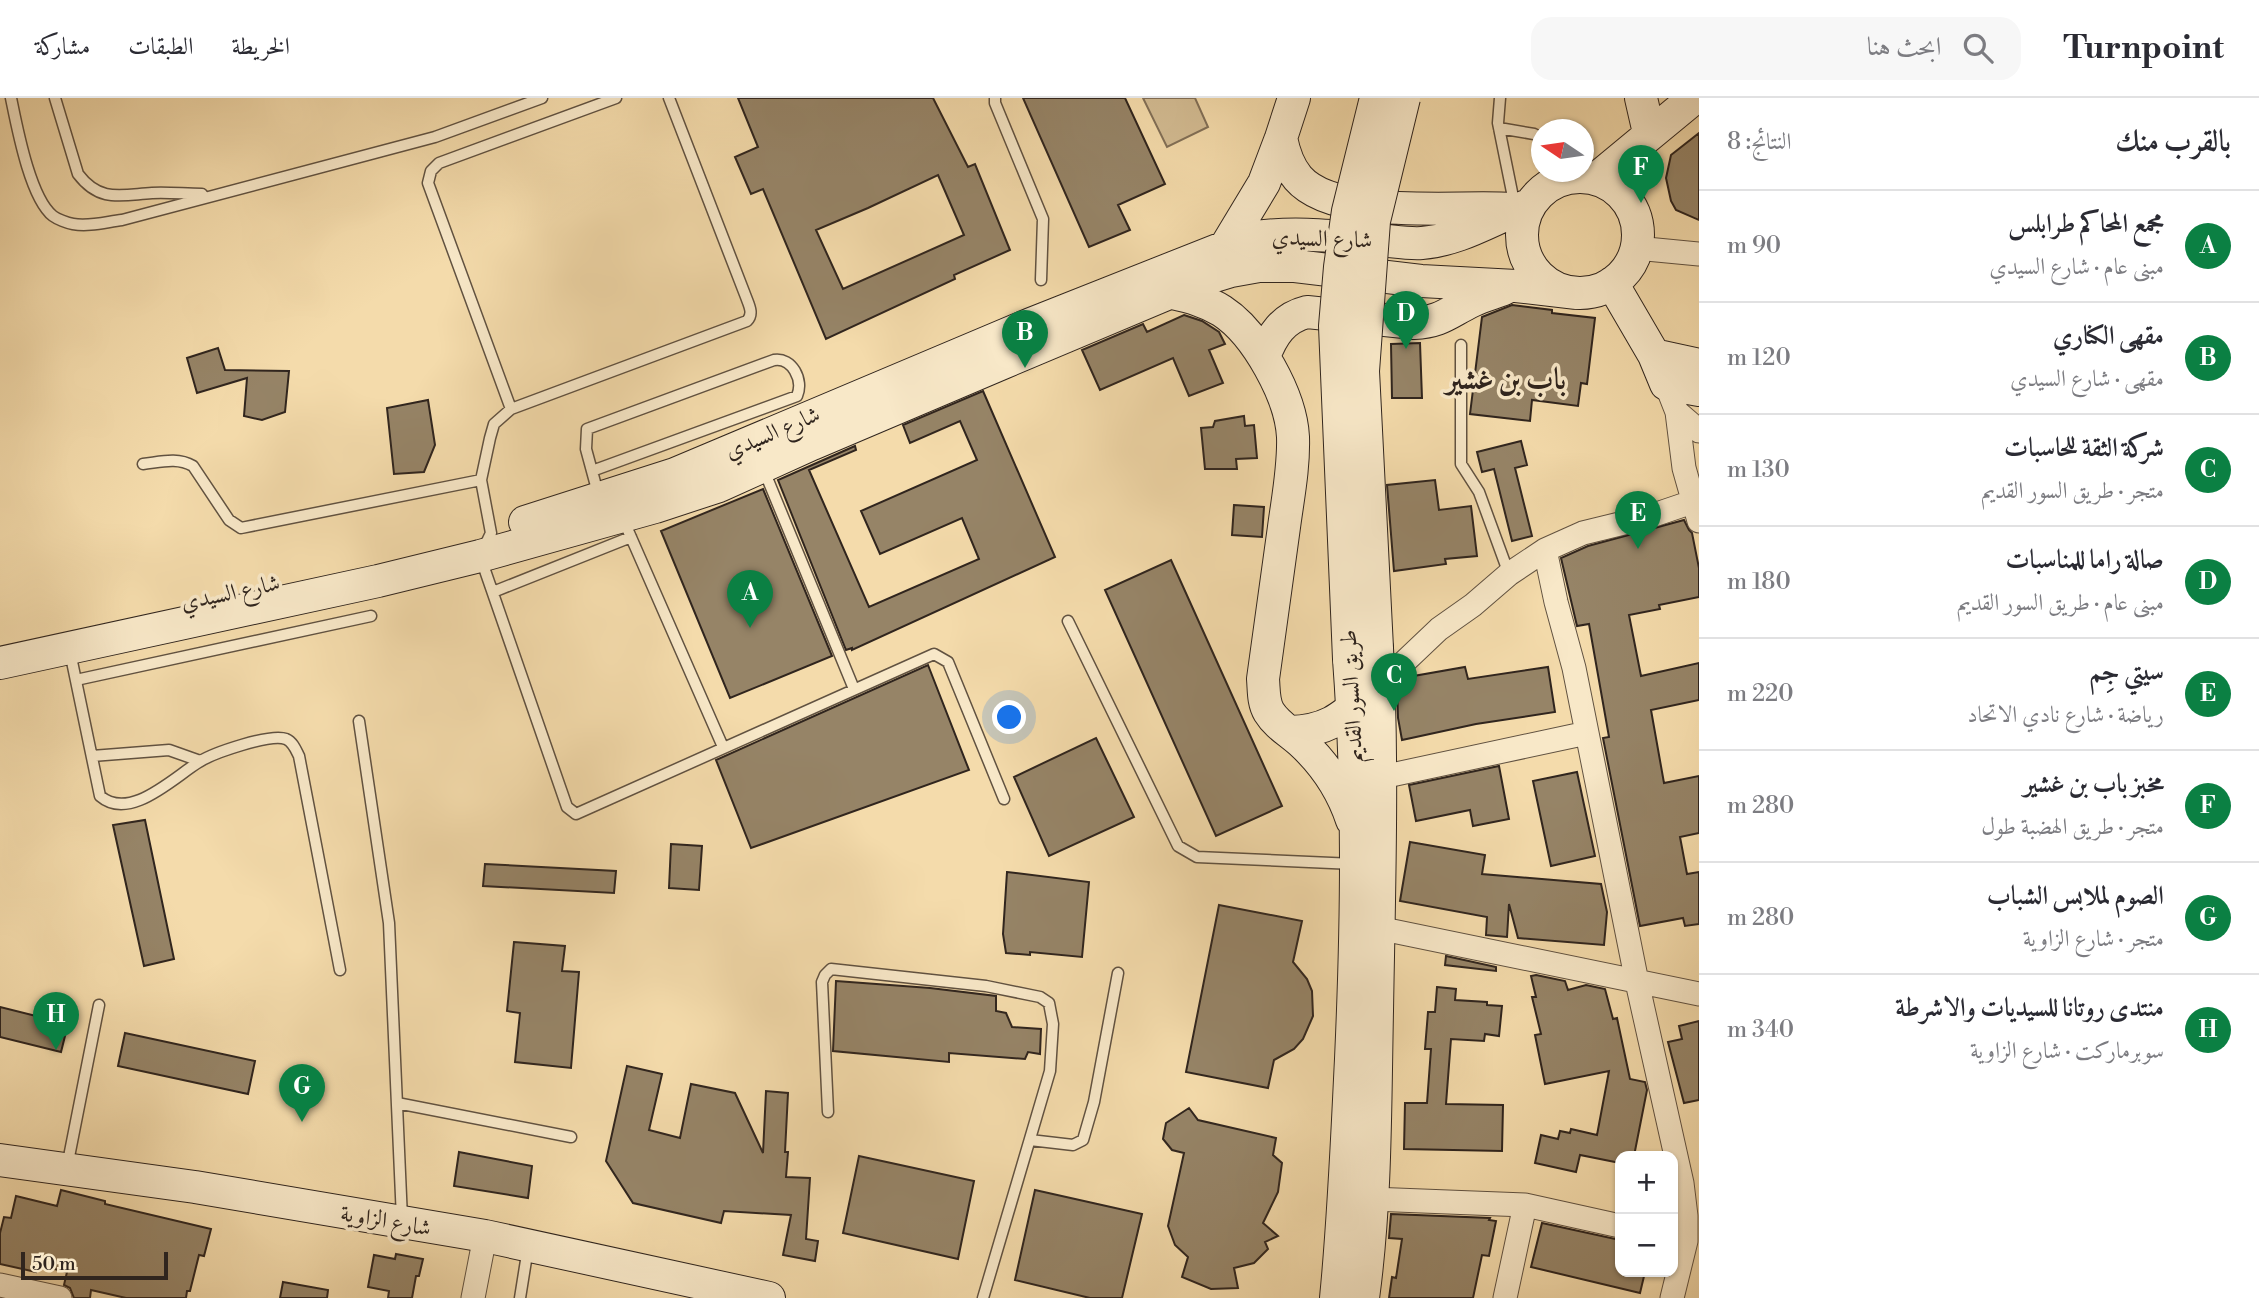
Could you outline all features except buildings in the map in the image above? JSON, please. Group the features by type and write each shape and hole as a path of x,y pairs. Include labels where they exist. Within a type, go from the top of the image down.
{"main road":[{"path":"1226,246 1264,183 1294,98"},
{"name":"طريق السور القديم","path":"1336,1298 1382,777 1379,685 1363,654 1335,326 1340,267 1349,211 1376,98"},
{"name":"طريق السور القديم","path":"1363,1298 1371,1199 1368,929 1356,865 1353,708 1363,654 1363,370 1374,221 1404,98"},
{"path":"1641,98 1649,133"},
{"path":"1522,207 1522,246 1529,264 1542,279 1558,289 1577,293 1601,289 1612,283 1628,268 1636,248 1637,231 1633,213 1625,198 1612,186 1596,179 1694,98"},
{"path":"1281,138 1285,155 1299,179 1315,192 1363,206 1396,209 1522,207 1550,182"},
{"name":"شارع السيدي","path":"0,663 378,581 485,544 611,506 719,486 757,454 1248,238 1275,234 1307,234 1421,243 1452,237 1483,226 1522,207"},
{"name":"شارع السيدي","path":"871,404 1184,287 1231,271 1259,266 1295,266 1421,281 1516,286 1577,293"},
{"path":"1612,283 1681,396"},
{"path":"1264,357 1278,328 1296,315 1307,312 1429,322 1449,315 1478,298 1516,286"},
{"path":"1184,287 1225,313 1254,342 1275,377 1290,415 1293,437 1291,477 1264,680 1265,700 1272,716 1319,760 1331,777 1350,813 1356,832"},
{"path":"1654,355 1699,365"},
{"name":"شارع السيدي","path":"0,643 388,558 485,544"},
{"path":"1290,732 1308,732 1324,727 1339,719 1379,685"},
{"name":"شارع الزاوية","path":"0,1160 195,1187 485,1236 769,1298"}],"street":[{"path":"1636,248 1699,254"},
{"path":"1379,685 1439,629 1473,605 1509,574 1545,550 1583,533 1647,517 1697,511 1684,468 1681,396"},
{"path":"1681,396 1699,431"},
{"path":"1545,550 1574,668 1637,982 1682,1183 1686,1216 1679,1239 1672,1298"},
{"path":"1382,777 1587,733"},
{"path":"1368,929 1699,994"},
{"path":"1371,1199 1525,1205 1615,1225"},
{"path":"1505,1298 1525,1205"},
{"path":"473,1298 485,1236"},
{"path":"0,1285 60,1298"}],"lane":[{"path":"10,98 24,156 41,201 53,216 72,224 91,225 122,220 435,137 542,98"},
{"path":"55,98 78,174 99,193 110,196 154,193 215,195"},
{"path":"511,409 428,183 431,171 439,163 616,98"},
{"path":"669,98 746,297 750,318 511,409 494,424 481,480 485,544 493,592 567,807 576,814 934,654 948,662 1004,799"},
{"path":"995,98 1043,219 1041,279"},
{"path":"1500,98 1499,128 1522,207"},
{"path":"1499,128 1531,133"},
{"path":"1461,345 1461,464 1479,492 1509,574"},
{"path":"493,592 611,506 797,396 800,385 791,364 782,359 774,360 587,429 586,449 611,506 723,747"},
{"path":"757,454 854,689"},
{"path":"143,464 175,460 193,466 229,520 241,528 481,480"},
{"path":"76,680 371,616"},
{"path":"1068,621 1178,846 1197,857 1356,865"},
{"path":"70,649 100,796 107,802 125,804 160,791 200,761 268,739 286,739 294,745 299,756 340,970"},
{"path":"359,721 389,923 402,1222"},
{"path":"92,756 169,750 200,761"},
{"path":"828,1112 822,982 831,969 986,986 1040,997 1049,1003 1053,1024 1050,1071 983,1298"},
{"path":"1030,1140 1073,1145 1083,1140 1094,1102 1118,973"},
{"path":"66,1169 99,1005"},
{"path":"397,1103 571,1137"},
{"path":"520,1298 529,1245"}],"shaded area":[{"path":"1143,98 1195,98 1208,127 1167,147"}],"place":[{"name":"مخبز باب بن غشير","path":"1641,203"},
{"name":"صالة راما للمناسبات","path":"1406,349"},
{"name":"مقهى الكناري","path":"1025,368"},
{"name":"سيتي جِم","path":"1638,549"},
{"name":"مجمع المحاكم طرابلس","path":"750,628"},
{"name":"شركة الثقة للحاسبات","path":"1394,711"},
{"name":"منتدى روتانا للسيديات والاشرطة","path":"56,1050"},
{"name":"الصوم لملابس الشباب","path":"302,1122"}],"district":[{"name":"باب بن غشير","path":"1506,379"}]}
